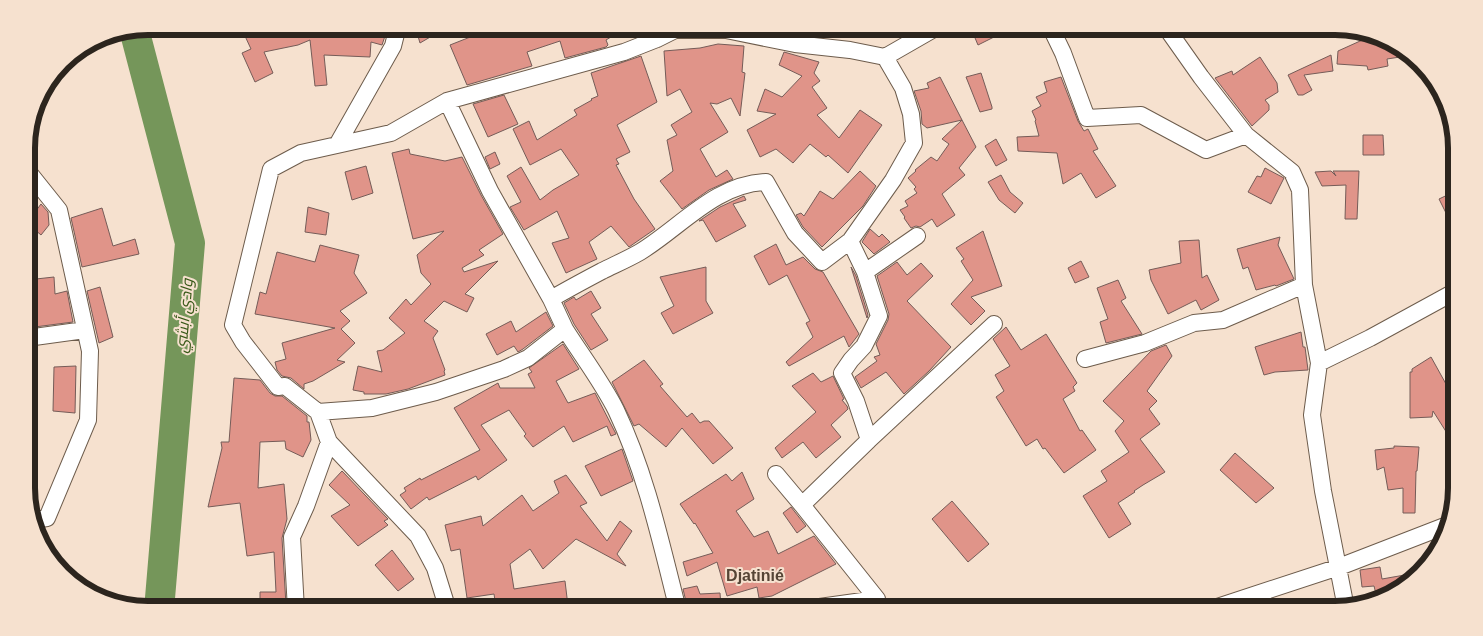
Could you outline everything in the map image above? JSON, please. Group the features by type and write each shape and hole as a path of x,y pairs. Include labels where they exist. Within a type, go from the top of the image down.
{"street":[{"path":"337,145 393,46 396,35"},
{"path":"445,601 436,568 418,536 328,442 318,412 285,386 278,387 243,342 233,325 271,169 302,152 391,133 447,100 624,52 650,35"},
{"path":"756,35 795,44 850,50 885,57 923,35"},
{"path":"1055,35 1064,53 1087,118 1141,115 1206,150 1246,135"},
{"path":"1171,35 1246,135 1292,172 1300,190 1304,285 1319,363 1312,415 1323,491 1345,601"},
{"path":"551,299 640,252 695,211 727,191 750,183 766,182 795,233 822,262 850,241 893,180 914,143 911,114 903,88 885,57"},
{"path":"447,100 490,191 566,329 616,410 633,454 659,536 676,601"},
{"path":"35,180 59,210 90,351 88,420 47,518 40,519"},
{"path":"865,272 917,236"},
{"path":"850,241 865,272 878,316 864,346 842,373 856,401 869,440"},
{"path":"1085,359 1145,343 1194,323 1223,320 1304,285"},
{"path":"1319,363 1370,338 1448,295"},
{"path":"802,505 994,324"},
{"path":"318,412 372,408 436,392 504,369 528,358 566,329"},
{"path":"35,337 85,330"},
{"path":"296,601 292,537 306,506 328,442"},
{"path":"776,474 878,601"},
{"path":"1235,601 1339,567 1440,528"}],"building":[{"path":"385,35 382,45 371,42 370,57 324,55 327,85 315,86 310,40 298,45 264,52 273,73 255,82 242,53 251,49 245,36"},
{"path":"418,35 434,35 420,43"},
{"path":"475,35 614,35 606,40 608,45 606,47 565,58 560,41 527,52 532,66 467,85 450,45"},
{"path":"974,35 993,35 994,37 978,45"},
{"path":"1364,39 1391,50 1400,57 1387,59 1388,66 1368,70 1367,66 1337,64 1338,51"},
{"path":"718,44 744,46 742,72 745,73 740,116 731,98 717,104 710,103 728,132 700,149 716,177 727,170 733,179 709,190 682,209 660,181 673,171 667,140 677,135 671,125 692,112 680,89 667,96 664,51 700,48"},
{"path":"784,52 819,62 814,73 820,81 812,87 827,108 817,115 839,138 860,110 882,125 848,173 828,155 826,157 810,144 793,163 776,149 760,157 747,130 776,114 757,111 765,89 782,97 802,76 779,65"},
{"path":"1331,55 1333,71 1304,75 1312,90 1303,95 1298,95 1288,75"},
{"path":"641,56 657,102 617,125 630,152 616,159 619,164 616,165 634,199 655,229 629,247 611,226 589,242 597,259 566,273 552,243 569,238 557,211 524,230 510,207 521,202 507,176 521,167 540,200 579,175 561,149 530,165 513,129 529,121 537,140 577,115 574,110 598,96 591,73"},
{"path":"1260,57 1277,83 1278,92 1265,100 1269,105 1269,110 1252,126 1215,78 1232,71 1233,75"},
{"path":"981,73 992,109 980,112 966,77"},
{"path":"940,77 962,120 927,128 922,124 921,111 914,91 929,88 927,83"},
{"path":"1061,77 1078,121 1084,131 1088,129 1098,149 1093,151 1116,186 1096,198 1081,173 1063,184 1057,153 1018,151 1017,137 1039,136 1032,111 1041,106 1036,97 1047,92 1044,82"},
{"path":"504,95 518,124 488,137 473,104"},
{"path":"962,120 976,147 959,168 965,175 942,194 955,215 937,227 932,219 920,227 911,228 900,210 908,206 905,201 917,193 914,189 916,187 908,178 931,157 937,161 949,144 942,139"},
{"path":"1363,135 1383,135 1384,155 1363,155"},
{"path":"996,139 1007,160 996,166 985,146"},
{"path":"409,149 410,154 445,161 462,157 503,234 479,250 484,255 462,268 464,272 498,261 465,294 474,298 467,312 444,301 424,321 438,331 433,338 445,370 445,375 408,389 386,394 364,394 364,392 353,390 358,366 382,372 377,351 383,350 405,333 389,318 406,299 411,305 431,284 421,273 417,255 444,231 413,239 392,153"},
{"path":"495,152 500,164 490,169 485,157"},
{"path":"366,166 373,193 352,200 345,172"},
{"path":"1265,168 1284,178 1271,204 1248,192 1257,176 1261,177"},
{"path":"860,171 876,186 863,206 822,247 803,227 796,215 801,213 804,216 820,191 833,199"},
{"path":"1331,171 1336,176 1333,171 1359,171 1357,219 1345,219 1346,185 1322,186 1315,172"},
{"path":"1001,175 1010,192 1023,203 1015,213 999,200 988,182"},
{"path":"1448,195 1448,217 1439,199"},
{"path":"744,196 746,200 733,204 746,226 716,242 703,220 699,221 720,207"},
{"path":"41,204 48,212 49,225 41,235 35,230 35,212"},
{"path":"308,207 329,213 326,235 305,232"},
{"path":"102,208 113,246 135,239 139,254 82,267 71,218"},
{"path":"870,229 879,237 882,234 890,242 874,254 862,242"},
{"path":"983,231 1002,286 971,297 985,311 971,325 951,304 973,280 961,261 964,259 956,248"},
{"path":"1280,237 1278,245 1294,279 1276,286 1256,290 1248,267 1243,269 1237,249"},
{"path":"1199,240 1202,278 1207,275 1219,300 1201,310 1196,300 1168,314 1151,280 1149,270 1181,263 1179,241"},
{"path":"776,244 786,265 803,257 815,269 823,272 859,334 849,347 844,336 789,366 786,362 813,337 806,323 810,321 787,275 769,285 754,256"},
{"path":"320,245 359,255 354,273 367,293 340,311 350,321 341,329 355,343 337,360 345,362 313,381 304,384 304,389 291,378 282,376 277,370 275,362 286,359 282,343 335,328 255,314 260,292 266,294 277,252 315,262"},
{"path":"1081,261 1089,277 1075,283 1068,268"},
{"path":"897,262 907,275 921,263 933,276 907,301 951,347 904,394 886,372 861,388 855,377 877,361 874,357 880,355 876,344 889,314 877,276"},
{"path":"706,267 706,301 713,313 673,334 661,313 674,306 660,277"},
{"path":"851,267 856,276 868,315 867,318"},
{"path":"54,277 55,294 67,291 73,322 35,327 35,279"},
{"path":"1118,280 1126,298 1121,301 1142,334 1106,343 1100,322 1108,319 1097,288"},
{"path":"100,287 113,337 99,343 87,291"},
{"path":"591,291 601,308 591,314 608,340 591,350 574,324 564,303 574,297 576,300"},
{"path":"546,312 553,326 518,352 514,346 497,355 486,334 511,321 516,332"},
{"path":"1006,327 1021,350 1046,334 1077,383 1073,387 1075,391 1063,399 1080,431 1082,430 1096,450 1064,473 1045,448 1043,449 1037,439 1026,446 996,397 1004,391 995,375 1010,366 993,339"},
{"path":"1301,332 1308,370 1275,372 1264,375 1255,347"},
{"path":"563,344 579,369 556,381 568,403 595,393 616,434 611,436 607,426 573,442 564,426 533,447 524,436 526,434 509,410 481,425 507,460 478,480 476,476 429,500 427,497 411,509 400,495 406,491 404,488 420,478 421,480 480,450 454,408 498,383 500,388 535,388 528,374 532,372 529,368"},
{"path":"1166,345 1172,356 1147,391 1157,401 1149,409 1160,424 1140,439 1165,472 1118,503 1131,524 1109,538 1083,496 1107,481 1101,471 1129,452 1115,431 1124,421 1103,401 1151,351"},
{"path":"1431,357 1448,388 1448,435 1433,411 1432,417 1410,418 1410,372 1412,372 1412,369"},
{"path":"644,360 663,384 660,386 687,417 692,413 700,423 709,421 733,448 713,464 682,428 666,447 639,424 634,426 612,382"},
{"path":"76,366 75,413 53,411 54,367"},
{"path":"813,373 821,382 833,376 844,399 842,400 848,409 831,425 841,437 816,458 803,442 782,458 775,448 816,412 792,386"},
{"path":"234,378 260,380 270,393 275,396 282,396 307,416 311,440 303,457 286,449 285,441 260,442 258,488 284,484 287,519 282,538 286,601 260,601 260,592 276,592 274,552 247,556 240,503 208,507 222,448 221,442 229,442"},
{"path":"1394,446 1419,447 1416,471 1415,513 1403,513 1403,488 1388,490 1384,467 1377,470 1375,450 1394,448"},
{"path":"622,449 633,481 601,496 585,466"},
{"path":"1235,453 1274,488 1256,503 1220,470"},
{"path":"342,471 388,519 384,521 388,525 358,546 331,516 350,505 329,485"},
{"path":"742,472 754,499 736,511 754,537 768,531 778,554 814,536 836,564 772,596 759,598 757,587 727,596 717,562 687,576 683,562 713,553 695,523 680,504 726,474 732,481"},
{"path":"566,475 587,503 580,506 607,541 620,521 632,531 617,554 626,566 576,539 543,569 530,549 510,564 514,589 565,581 567,601 495,601 494,594 467,598 460,549 451,551 445,525 481,516 483,526 522,495 533,511 559,493 554,481"},
{"path":"952,501 989,544 968,562 932,519"},
{"path":"791,507 806,526 797,533 783,513"},
{"path":"392,550 414,579 398,591 375,565"},
{"path":"1380,567 1382,579 1407,575 1398,582 1376,593 1374,586 1362,587 1360,570"},
{"path":"697,586 700,594 720,593 721,601 686,601 683,589"}],"waterway":[{"name":"وادي أبشي","path":"136,36 190,243 160,601"}],"district":[{"name":"Djatinié","path":"755,575"}]}
